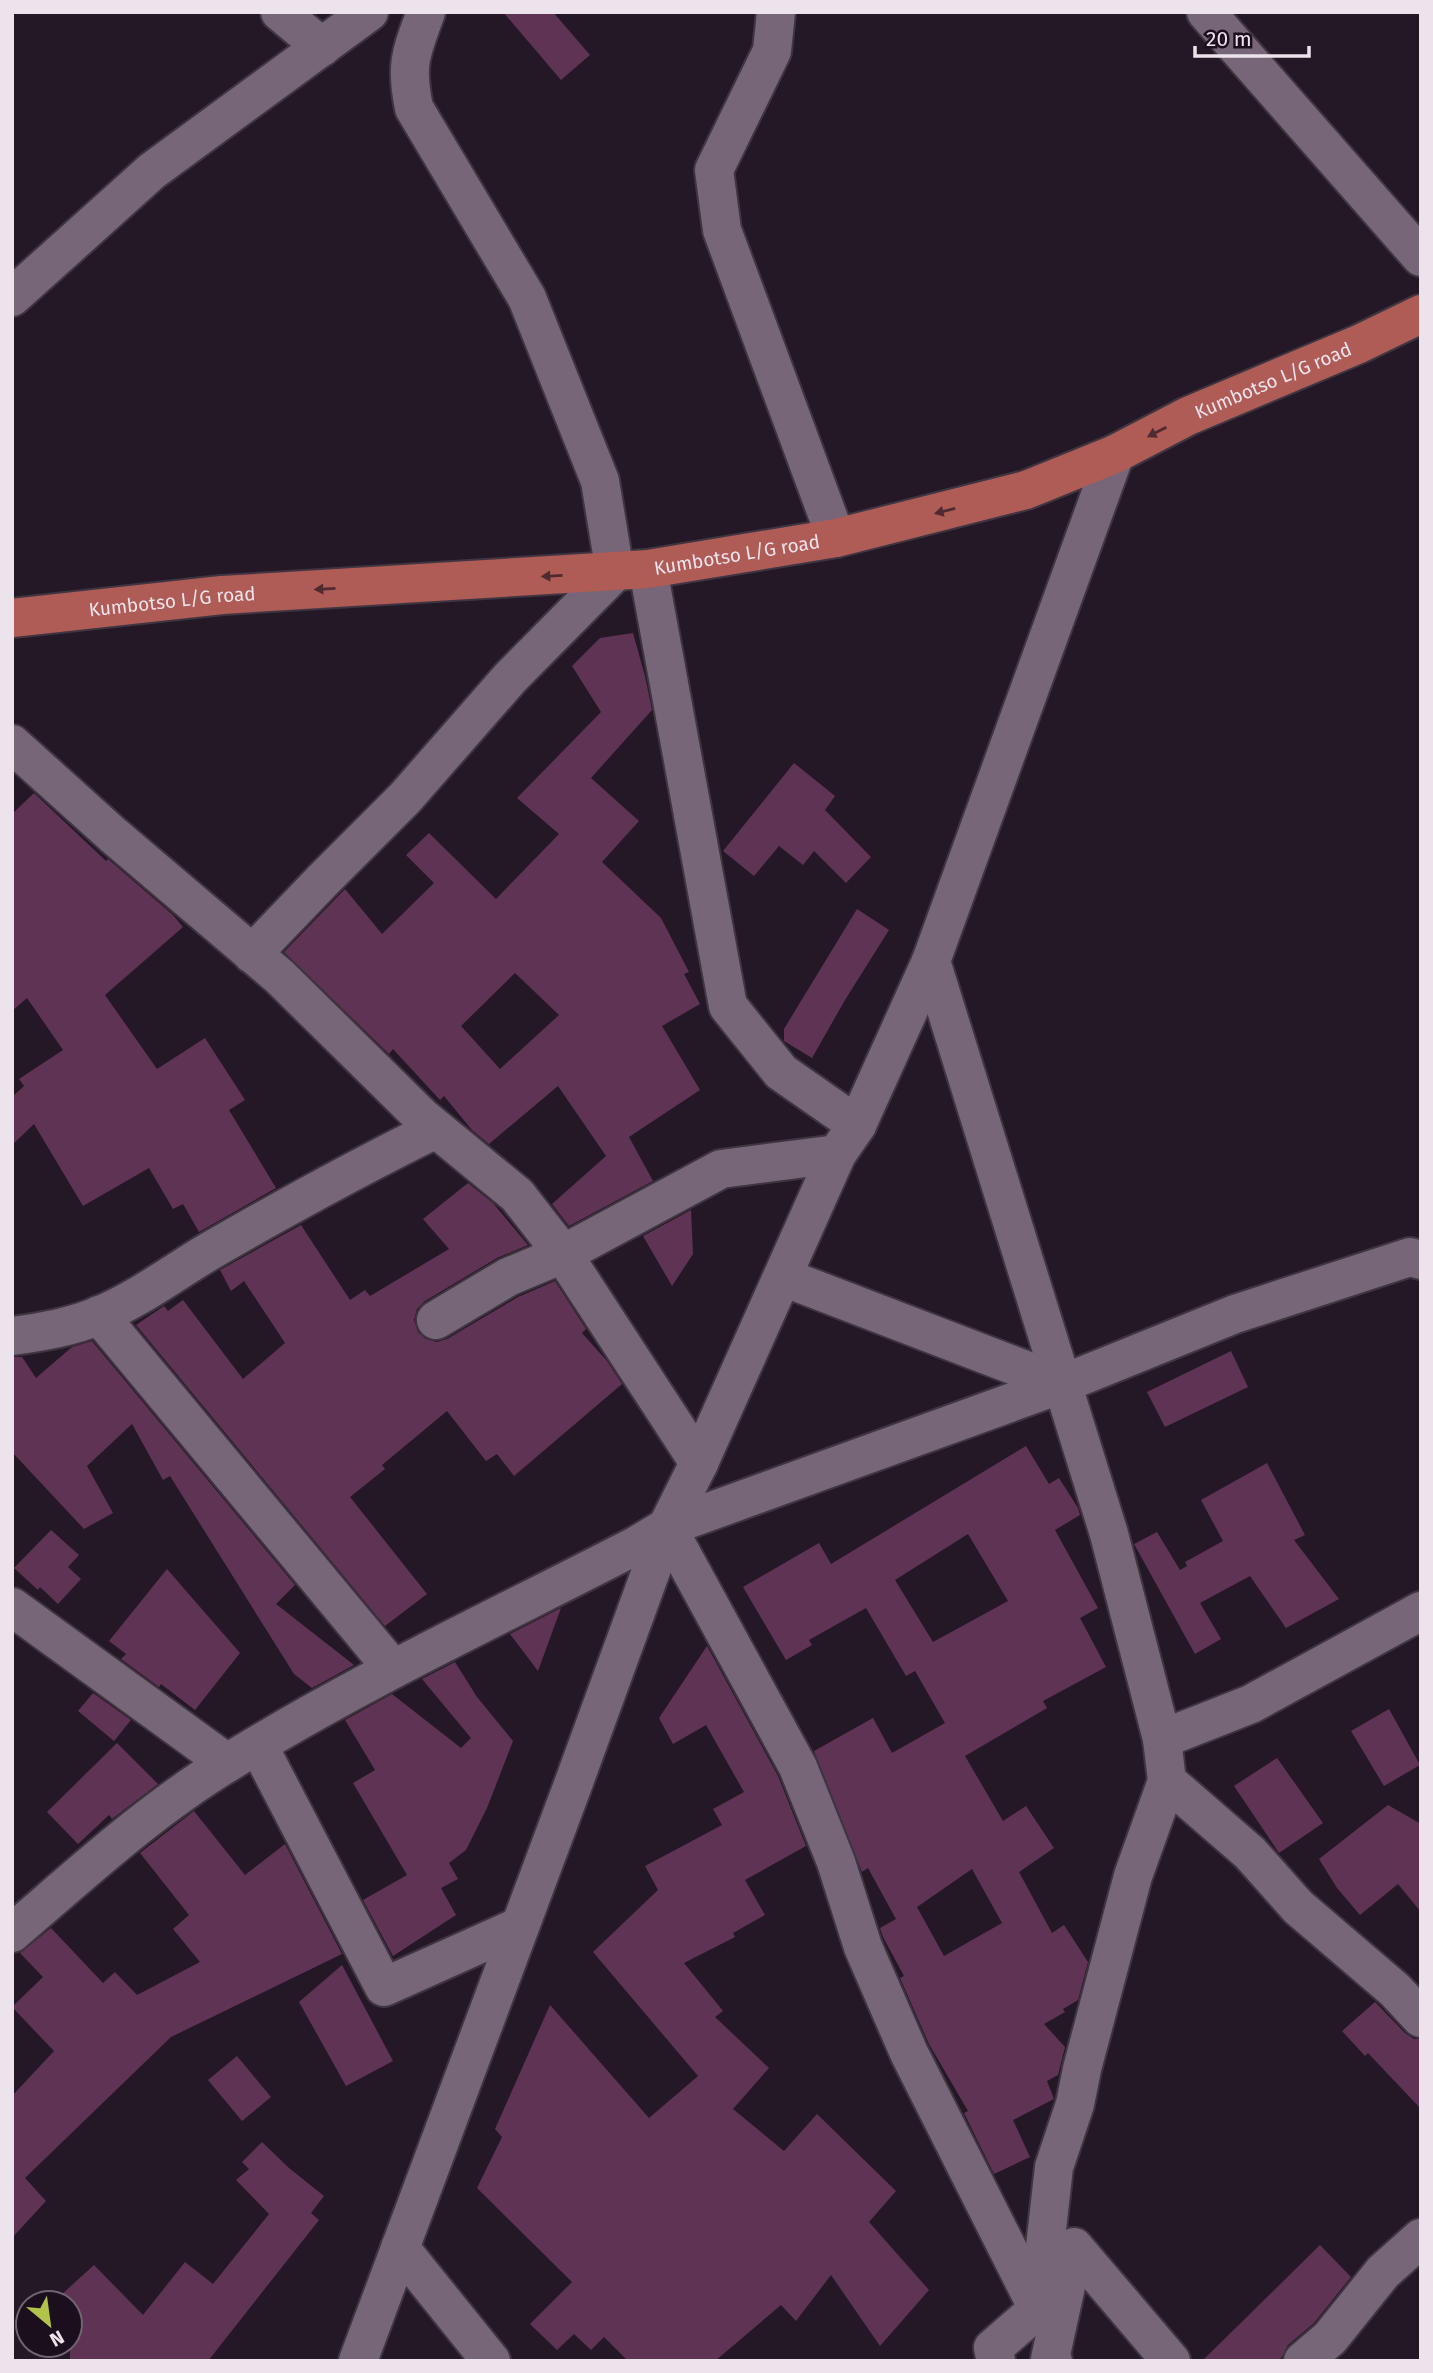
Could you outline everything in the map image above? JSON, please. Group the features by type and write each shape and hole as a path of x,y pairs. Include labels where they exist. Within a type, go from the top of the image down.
{"main road":[{"name":"Kumbotso L/G road","path":"12,618 222,595 631,571 836,538 1026,490 1115,454 1188,416 1359,344 1421,314"}],"street":[{"path":"280,12 322,47"},
{"path":"12,297 152,171 369,12"},
{"path":"426,12 412,49 408,76 414,108 527,298 600,481 631,571 728,1006 781,1072 847,1139"},
{"path":"776,12 772,51 714,170 722,230 836,538"},
{"path":"1206,12 1421,257"},
{"path":"358,2361 667,1527 931,961 1115,454"},
{"path":"252,954 405,798 519,668 631,571"},
{"path":"12,744 113,835 280,977 436,1129 517,1195 562,1254 699,1463"},
{"path":"931,961 1110,1534 1162,1739 1167,1781 1133,1876 1075,2104 1054,2167 1038,2309 993,2348 996,2361"},
{"path":"12,1336 52,1331 99,1315 132,1299 215,1248 345,1175 436,1129"},
{"path":"436,1320 508,1277 562,1254 721,1169 847,1139"},
{"path":"12,1933 146,1818 242,1754 393,1669 667,1527 1062,1384 1235,1314 1410,1257 1421,1259"},
{"path":"783,1278 1062,1384"},
{"path":"99,1315 393,1669"},
{"path":"667,1527 798,1767 836,1862 863,1947 909,2053 1038,2309"},
{"path":"12,1607 242,1754 384,1987 520,1926"},
{"path":"1162,1739 1251,1704 1421,1611"},
{"path":"1167,1781 1250,1853 1298,1907 1395,1990 1421,2018"},
{"path":"1303,2361 1331,2338 1383,2272 1421,2238"},
{"path":"1053,2361 1050,2359 1074,2247 1171,2361"},
{"path":"400,2248 491,2361"}],"building":[{"path":"503,12 553,12 590,55 561,80"},
{"path":"633,633 652,710 591,778 639,821 602,862 661,918 689,972 684,974 700,1004 662,1026 700,1090 629,1137 653,1181 569,1226 552,1204 606,1156 558,1086 489,1144 472,1130 444,1096 440,1100 393,1049 389,1054 284,952 345,889 382,934 434,883 406,855 429,833 496,899 559,834 517,798 601,712 572,666 600,638","holes":["515,973 559,1015 500,1069 461,1026"]},
{"path":"794,763 835,796 825,810 871,857 846,883 814,851 803,865 779,846 754,876 723,851"},
{"path":"34,793 106,861 108,859 173,915 183,927 105,995 157,1069 205,1038 245,1100 229,1110 276,1188 199,1232 183,1204 173,1209 149,1168 83,1206 34,1124 12,1145 12,1097 24,1086 19,1079 63,1050 27,998 12,1011 12,814"},
{"path":"857,909 889,930 812,1058 784,1041 784,1029"},
{"path":"468,1183 493,1203 528,1245 497,1258 425,1301 417,1309 414,1320 418,1332 426,1339 437,1342 447,1339 518,1297 555,1281 586,1329 582,1333 607,1361 622,1384 514,1476 497,1454 486,1461 447,1411 382,1465 385,1469 350,1497 427,1594 385,1626 136,1325 164,1306 168,1311 183,1300 243,1379 285,1343 244,1281 231,1291 220,1270 301,1225 350,1300 365,1290 370,1296 449,1249 423,1219"},
{"path":"691,1210 693,1254 672,1286 643,1236"},
{"path":"92,1341 295,1585 276,1604 354,1665 312,1688 294,1674 170,1476 163,1480 132,1424 87,1466 113,1513 84,1529 12,1452 12,1357 22,1357 36,1378 72,1347"},
{"path":"1231,1351 1248,1387 1165,1427 1147,1392"},
{"path":"1026,1446 1049,1484 1059,1478 1080,1515 1055,1530 1098,1608 1080,1618 1106,1667 1043,1701 1047,1708 965,1756 1003,1821 1026,1806 1054,1848 1019,1872 1052,1933 1064,1925 1088,1962 1078,2000 1063,2009 1065,2012 1044,2024 1065,2047 1058,2075 1047,2081 1054,2099 1013,2120 1030,2157 994,2174 964,2113 968,2111 929,2044 900,1978 904,1976 880,1928 896,1919 868,1868 862,1872 814,1751 873,1718 892,1753 945,1723 915,1671 906,1676 866,1608 809,1640 812,1645 786,1660 743,1587 819,1543 831,1564","holes":["968,1534 1008,1601 933,1642 895,1580","972,1869 1002,1923 944,1956 917,1907"]},
{"path":"1267,1463 1305,1535 1294,1540 1339,1599 1286,1628 1250,1576 1200,1603 1221,1639 1195,1654 1134,1544 1157,1532 1180,1570 1187,1566 1185,1562 1223,1541 1201,1500"},
{"path":"51,1530 79,1555 68,1567 81,1579 58,1604 14,1568"},
{"path":"167,1569 240,1653 195,1710 161,1684 159,1687 121,1659 126,1654 109,1641"},
{"path":"561,1608 538,1671 510,1634"},
{"path":"707,1646 778,1776 806,1846 745,1880 765,1915 733,1933 735,1937 684,1963 723,2011 715,2017 769,2068 733,2109 784,2151 817,2114 896,2191 869,2222 929,2290 880,2346 831,2275 796,2321 781,2305 715,2361 628,2361 604,2337 591,2350 574,2334 557,2350 530,2324 572,2282 477,2188 502,2137 495,2129 550,2005 649,2118 698,2076 593,1952 658,1890 645,1866 722,1825 713,1809 744,1792 706,1725 673,1744 659,1718"},
{"path":"455,1662 477,1697 513,1741 487,1808 466,1850 449,1863 458,1879 441,1888 456,1915 393,1956 363,1900 407,1875 353,1783 375,1770 345,1720 392,1694 461,1748 471,1738 422,1679"},
{"path":"93,1693 131,1720 114,1741 78,1711"},
{"path":"1389,1709 1420,1765 1384,1786 1351,1731"},
{"path":"117,1743 158,1784 112,1819 109,1815 78,1844 47,1812"},
{"path":"1277,1758 1323,1823 1279,1853 1234,1786"},
{"path":"1388,1805 1421,1824 1421,1912 1398,1884 1360,1915 1337,1888 1319,1859"},
{"path":"194,1811 245,1875 285,1844 342,1954 171,2037 25,2178 46,2201 12,2238 12,2096 54,2051 12,2007 43,1977 20,1953 51,1928 103,1983 115,1972 137,1995 200,1962 173,1929 189,1915 140,1853"},
{"path":"342,1965 393,2061 346,2086 299,2002"},
{"path":"1375,2002 1405,2033 1414,2039 1421,2039 1421,2109 1368,2053 1365,2056 1342,2031"},
{"path":"237,2056 271,2097 242,2121 208,2080"},
{"path":"262,2142 324,2196 311,2213 319,2220 208,2361 70,2361 84,2359 84,2289 68,2289 94,2265 143,2315 185,2262 213,2284 269,2214 236,2180 249,2169 242,2162"},
{"path":"1320,2245 1351,2277 1314,2323 1288,2345 1278,2361 1202,2361"}]}
